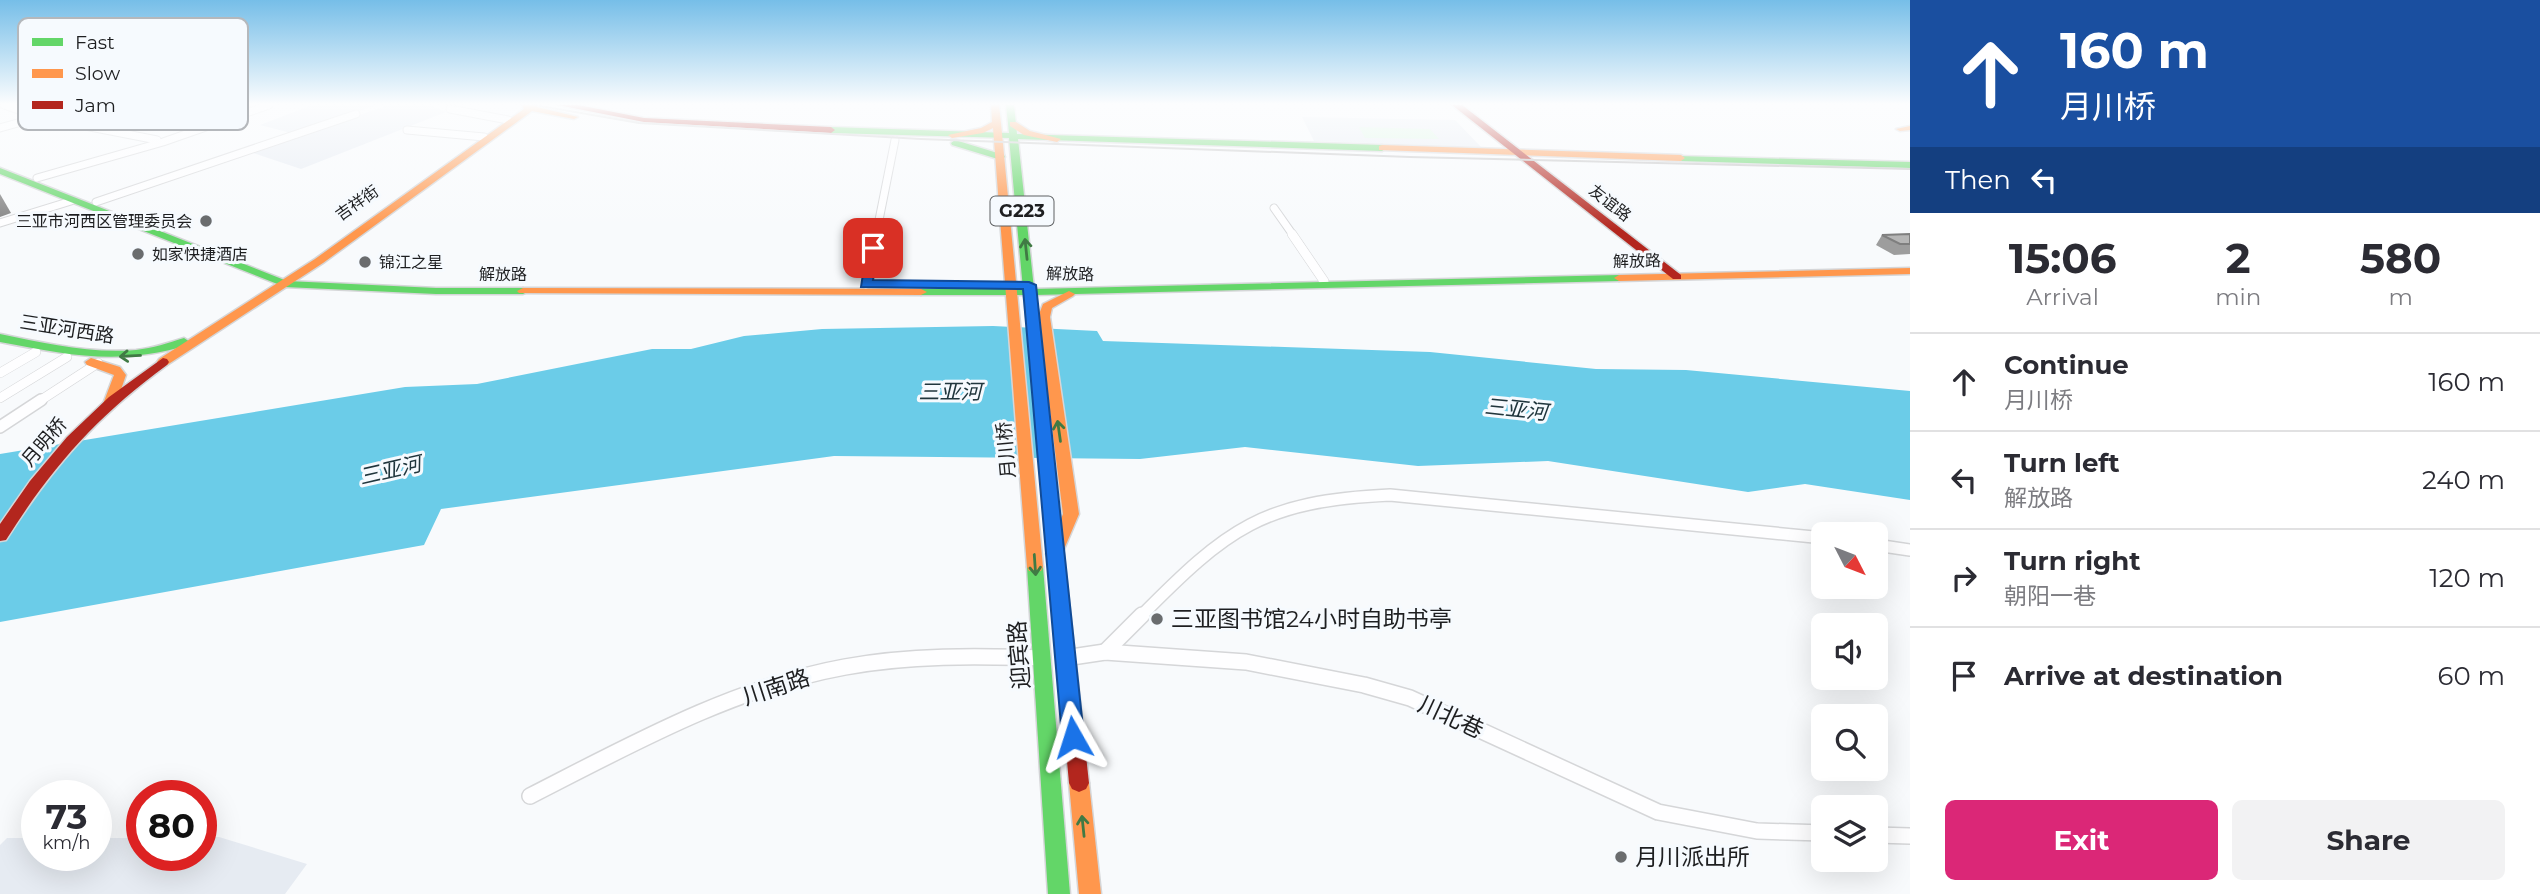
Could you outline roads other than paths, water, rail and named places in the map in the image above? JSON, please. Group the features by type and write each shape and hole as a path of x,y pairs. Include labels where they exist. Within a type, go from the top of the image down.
{"main road":[{"name":"吉祥街","path":"286,278 469,147"},
{"name":"吉祥街","path":"286,278 471,147"},
{"name":"G223","path":"1000,147 1011,288"},
{"name":"G223","path":"1015,147 1030,288 1038,317"},
{"path":"1308,147 1910,165"},
{"name":"友谊路","path":"1503,147 1667,274"},
{"name":"友谊路","path":"1505,147 1512,153"},
{"name":"解放路","path":"2,172 37,178 286,278 379,284 866,284 1011,288"},
{"name":"解放路","path":"2,172 71,201 286,278 436,291 1030,288 1910,271"},
{"name":"解放路","path":"1030,288 1078,292 1910,264"},
{"name":"三亚河西路","path":"0,344 111,357 154,354 190,339 286,278"},
{"name":"月明桥","path":"0,536 44,468 105,408 286,278"},
{"name":"月川桥","path":"1011,288 1030,496"},
{"path":"1054,554 1068,525 1069,499 1038,317 1047,306 1078,292"},
{"name":"月川桥","path":"1038,317 1054,554"},
{"name":"三亚河西路","path":"0,344 98,363 116,370 120,375 105,408"},
{"name":"迎宾路","path":"1030,496 1059,894"},
{"name":"G223","path":"1054,554 1090,894"}],"street":[{"path":"37,178 146,147"},
{"path":"96,202 259,147"},
{"path":"866,284 894,147"},
{"path":"0,223 71,201"},
{"path":"1274,208 1324,281"},
{"path":"0,373 36,352"},
{"path":"0,398 67,357"},
{"path":"0,427 98,363"},
{"path":"1105,652 1218,544 1249,523 1293,506 1341,497 1390,495 1811,537"},
{"path":"1888,547 1910,550"},
{"name":"川北巷","path":"1065,658 1105,652 1246,662 1364,685 1410,698 1658,812 1757,831 1811,833"},
{"name":"川南路","path":"530,796 747,695 815,673 888,661 973,656 1042,658"},
{"path":"1888,835 1909,836"}],"water":[{"name":"三亚河","path":"993,326 1097,331 1103,341 1430,352 1596,369 1686,370 1910,391 1910,500 1805,484 1748,492 1548,461 1418,466 1245,447 1140,459 834,456 441,509 424,545 0,622 0,454 405,387 477,384 652,349 691,349 744,336 822,329"}],"tram line":[{"path":"1131,147 1410,157 1910,169"}],"place":[{"name":"三亚市河西区管理委员会","path":"206,221"},
{"name":"如家快捷酒店","path":"138,254"},
{"name":"锦江之星","path":"365,262"},
{"name":"三亚图书馆24小时自助书亭","path":"1157,619"},
{"name":"月川派出所","path":"1621,857"}]}
